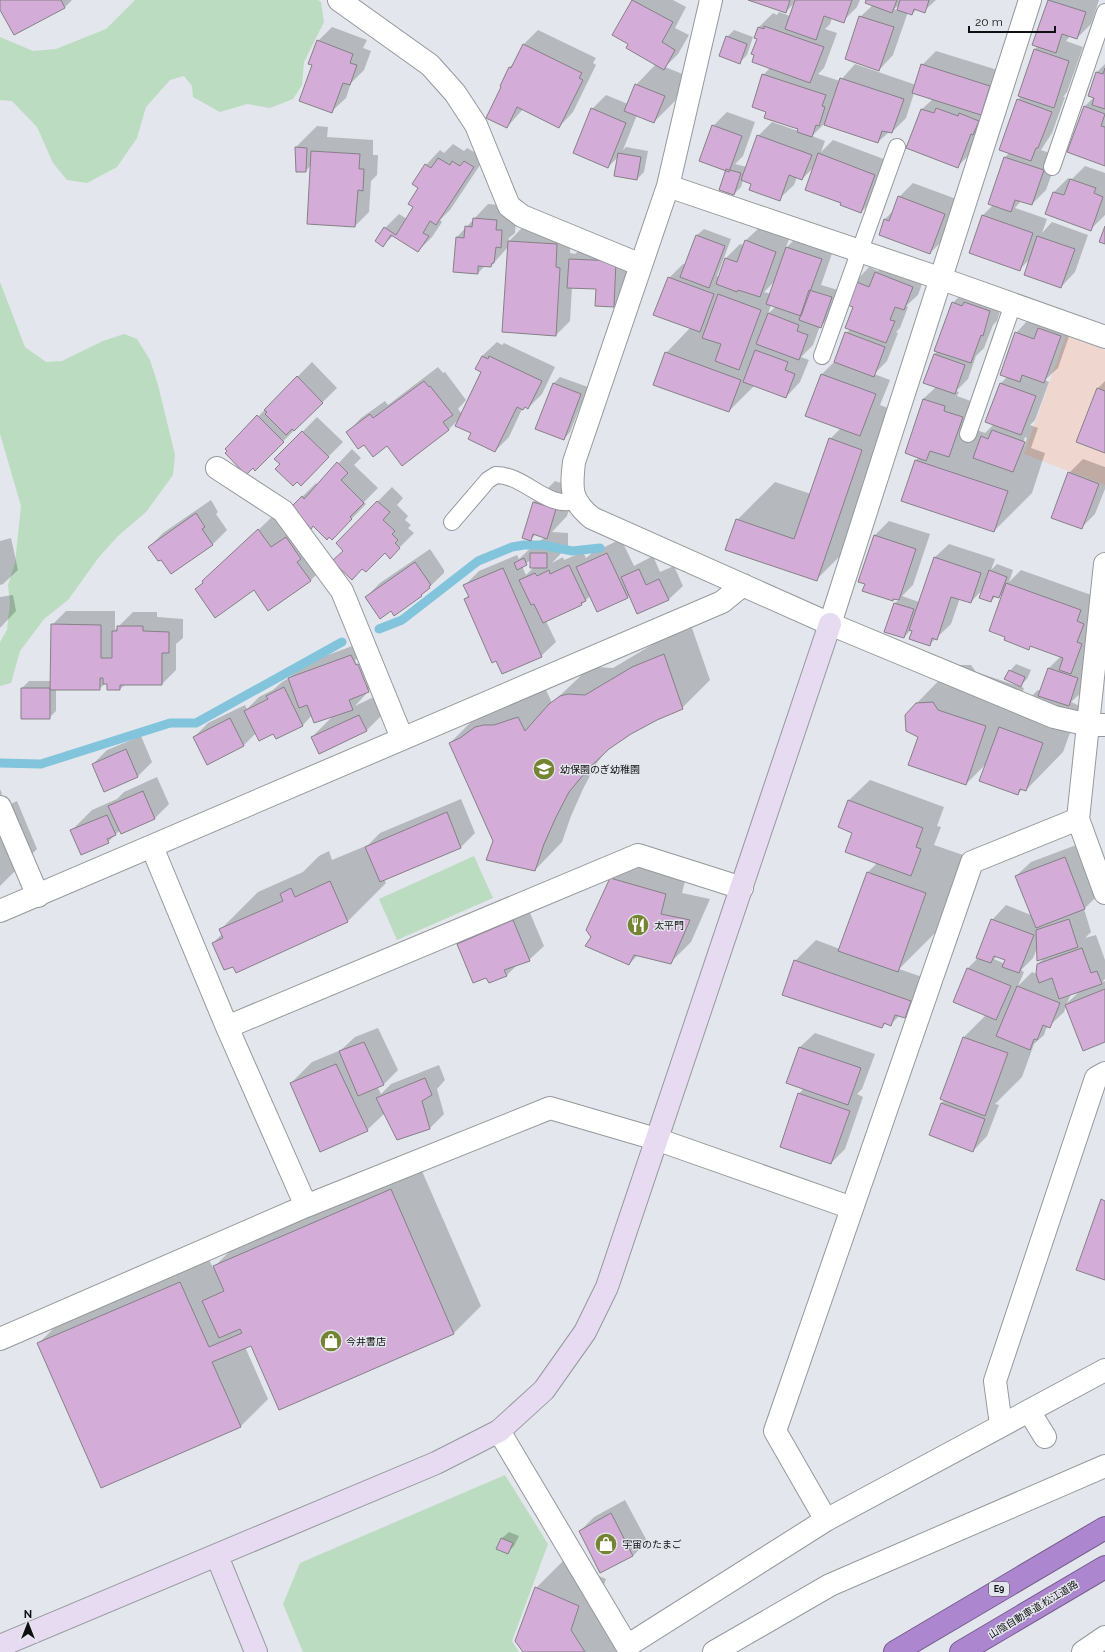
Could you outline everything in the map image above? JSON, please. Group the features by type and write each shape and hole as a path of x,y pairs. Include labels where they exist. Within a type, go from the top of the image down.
{"highway":[{"name":"E9","path":"895,1652 1105,1528"},
{"name":"山陰自動車道;松江道路","path":"961,1652 1105,1568"}],"street":[{"path":"339,0 430,65 455,93 476,125 509,206 522,216 641,265"},
{"path":"711,0 668,186 574,462 572,480 576,502 579,508 592,518 830,624 1054,717 1097,725"},
{"path":"0,1646 436,1463 499,1431 544,1390 585,1332 607,1287 742,888 830,624 942,279 1030,0"},
{"path":"668,186 942,279 1105,337"},
{"path":"218,468 283,510 342,591 402,738"},
{"path":"1105,564 1097,725 1078,820 1105,893"},
{"path":"0,911 722,602 743,585"},
{"path":"0,807 38,896"},
{"path":"826,1520 775,1431 972,862 1078,820"},
{"path":"152,847 227,1027 306,1206"},
{"path":"227,1027 638,855 742,888"},
{"path":"1001,1426 995,1381 1096,1078 1105,1073"},
{"path":"0,1339 306,1206 550,1108 656,1139 852,1208"},
{"path":"499,1431 626,1646 826,1520 1105,1370"},
{"path":"1029,1411 1045,1437"},
{"path":"714,1652 830,1585 1105,1466"},
{"path":"217,1556 256,1652"},
{"path":"1083,1652 1105,1638"}],"lane":[{"path":"1052,167 1105,12"},
{"path":"822,356 897,147"},
{"path":"968,434 1013,304"},
{"path":"452,522 488,480 496,475 512,479 559,503 576,502"}],"shaded area":[{"path":"1066,336 1105,350 1105,485 1024,454"}],"green space":[{"path":"135,0 318,0 321,2 324,22 304,62 302,85 293,99 270,108 247,104 220,112 193,97 192,86 184,76 170,80 146,107 137,138 117,167 87,183 67,180 53,163 37,127 12,101 0,100 0,37 33,51 56,49 106,29"},
{"path":"0,282 25,347 46,362 62,361 103,341 124,334 137,339 150,360 158,385 175,455 173,475 146,512 118,536 99,557 68,600 44,619 20,651 11,683 0,686 0,642 7,630 10,602 8,585 15,563 21,506 0,434"},
{"path":"474,856 493,898 397,940 379,899"},
{"path":"505,1475 548,1544 512,1641 519,1652 303,1652 283,1604 300,1563"}],"building":[{"path":"0,0 61,0 65,8 14,35 0,10"},
{"path":"632,0 673,22 662,42 675,50 664,70 626,48 628,44 612,35"},
{"path":"748,0 790,0 786,13"},
{"path":"795,0 852,0 844,23 824,16 816,40 785,29"},
{"path":"866,0 897,0 892,13 865,3"},
{"path":"900,0 929,0 925,13 914,9 912,15 897,10"},
{"path":"1048,0 1086,12 1077,39 1062,34 1056,53 1032,45"},
{"path":"859,16 894,27 879,71 845,59"},
{"path":"764,26 824,47 810,83 752,62 754,55 751,54 757,39 754,38 758,27 764,29"},
{"path":"726,36 747,44 740,64 719,56"},
{"path":"317,40 353,54 350,63 357,65 350,85 343,83 332,113 299,101 312,65 308,64"},
{"path":"523,44 582,73 579,78 583,80 559,128 517,107 507,128 486,118 509,67 511,68"},
{"path":"1034,49 1069,61 1054,108 1018,96"},
{"path":"921,64 990,86 981,115 912,93"},
{"path":"1105,68 1105,109 1092,105 1094,98 1088,96 1096,72 1103,74"},
{"path":"762,74 826,95 822,106 825,107 819,126 816,125 812,137 797,132 798,129 764,118 766,112 752,107"},
{"path":"840,78 904,99 892,133 882,131 878,143 824,125"},
{"path":"635,84 665,96 654,123 624,111"},
{"path":"1017,99 1052,112 1038,148 1036,148 1031,161 999,150"},
{"path":"1084,106 1105,114 1101,126 1105,127 1105,166 1067,152"},
{"path":"591,108 626,123 608,168 573,153"},
{"path":"936,108 958,116 959,113 979,121 973,135 971,134 958,168 906,148 921,109 934,113"},
{"path":"712,125 742,136 729,172 699,161"},
{"path":"757,135 812,155 802,180 789,175 780,201 749,190 751,184 741,180"},
{"path":"295,147 307,148 306,172 296,172"},
{"path":"311,151 360,154 359,169 364,169 363,191 358,190 355,227 307,224"},
{"path":"618,153 641,157 637,180 614,176"},
{"path":"818,153 875,175 861,213 840,205 841,203 805,190"},
{"path":"1004,157 1044,170 1032,205 1015,200 1011,212 988,204"},
{"path":"438,158 450,165 452,161 460,166 464,161 474,167 436,225 430,221 423,233 429,236 418,252 391,235 383,247 375,241 384,227 396,235 413,207 408,204 418,188 412,184 425,164 431,168"},
{"path":"726,169 741,173 734,195 719,190"},
{"path":"1070,179 1096,188 1094,193 1103,197 1091,231 1045,214 1053,192 1064,195"},
{"path":"898,196 945,214 930,254 879,235 884,219 889,221"},
{"path":"982,215 1033,233 1020,271 969,253"},
{"path":"473,218 497,220 496,230 502,230 501,248 496,247 494,263 492,263 491,267 478,266 478,274 453,272 456,237 464,238 465,226 472,227"},
{"path":"1105,226 1105,244 1099,242"},
{"path":"696,235 725,246 709,288 680,277"},
{"path":"1037,236 1075,249 1061,288 1024,275"},
{"path":"745,240 776,252 760,297 738,290 737,292 716,284 725,258 737,262"},
{"path":"508,241 557,244 556,267 560,268 556,336 502,332"},
{"path":"786,247 822,259 801,316 766,304"},
{"path":"569,259 616,261 614,307 595,306 596,289 567,288"},
{"path":"875,272 913,287 904,310 895,307 890,320 895,321 886,343 845,328 853,307 845,304 854,281 869,287"},
{"path":"668,277 714,294 700,332 653,315"},
{"path":"809,290 832,297 821,328 799,320"},
{"path":"718,294 761,310 739,370 715,361 721,344 702,338"},
{"path":"952,302 962,306 964,302 990,311 983,336 981,335 971,363 934,351"},
{"path":"768,313 799,325 797,331 808,335 799,360 756,344"},
{"path":"1038,328 1061,336 1044,383 1022,375 1020,382 1000,375 1015,332 1034,339"},
{"path":"845,332 885,347 874,377 834,362"},
{"path":"755,350 788,362 785,370 795,374 786,398 743,382"},
{"path":"665,352 741,380 729,412 653,385"},
{"path":"934,354 965,365 955,394 923,383"},
{"path":"482,356 488,359 489,356 542,381 528,409 525,407 523,410 517,407 495,452 468,439 471,433 455,426 481,372 475,369"},
{"path":"821,374 876,394 860,436 805,416"},
{"path":"297,376 323,403 294,431 292,429 286,435 265,414 267,412 264,410"},
{"path":"424,381 429,387 430,386 453,415 443,422 449,430 402,466 387,446 373,457 364,445 358,449 346,432 370,414 373,418"},
{"path":"553,383 581,394 564,440 535,429"},
{"path":"1000,383 1036,396 1021,435 985,422"},
{"path":"1097,388 1105,391 1105,453 1076,442"},
{"path":"923,399 945,406 944,411 963,417 949,457 930,451 926,461 905,453"},
{"path":"257,415 284,442 255,471 253,468 246,475 225,453 227,451 225,449"},
{"path":"992,430 1025,442 1013,472 973,458 981,436 988,439"},
{"path":"302,431 329,457 301,486 297,482 293,486 275,469 280,464 274,459"},
{"path":"829,438 862,450 817,581 725,550 736,519 794,539"},
{"path":"915,460 1008,491 994,532 901,501"},
{"path":"337,462 348,473 341,480 364,503 350,517 352,519 332,540 329,537 327,540 313,526 311,529 291,507 302,496 304,499"},
{"path":"1068,472 1099,484 1082,529 1051,518"},
{"path":"377,501 390,512 383,520 395,531 392,534 398,540 395,543 400,548 390,559 385,553 366,572 362,569 352,580 332,561 343,551 336,543"},
{"path":"533,502 556,509 547,539 533,534 531,541 522,538"},
{"path":"196,513 205,527 202,529 213,545 171,574 161,560 158,561 148,547"},
{"path":"258,529 271,547 286,537 301,559 297,562 311,581 268,611 254,590 215,618 195,589"},
{"path":"874,535 916,549 899,600 893,599 893,601 862,591 865,584 858,582"},
{"path":"530,553 547,553 547,568 530,568"},
{"path":"607,553 628,598 597,612 576,567"},
{"path":"934,557 981,573 971,603 951,597 937,640 932,638 930,646 909,639 912,631 909,630"},
{"path":"524,558 527,565 517,570 514,563"},
{"path":"415,562 431,585 429,586 430,588 421,595 422,596 394,616 391,611 380,619 365,597"},
{"path":"569,565 586,601 581,603 582,605 543,623 534,604 531,605 519,580 535,573 537,576 549,570 550,574"},
{"path":"503,568 542,657 502,674 496,661 492,663 464,599 469,597 463,585"},
{"path":"639,569 646,585 659,579 669,600 637,614 621,577"},
{"path":"989,570 1007,577 999,598 993,596 991,602 979,598"},
{"path":"1006,583 1081,610 1077,621 1084,624 1077,642 1082,644 1071,674 1059,670 1063,658 1030,646 1029,650 1004,640 1005,637 989,631"},
{"path":"894,603 914,609 904,638 884,632"},
{"path":"51,624 101,625 101,658 112,658 112,631 117,631 117,626 143,626 143,631 169,632 169,653 162,653 162,685 120,685 120,690 107,690 107,684 103,684 103,678 100,678 100,690 50,690"},
{"path":"664,654 683,709 657,720 631,734 609,749 588,769 569,792 556,817 544,844 535,871 486,860 493,841 449,743 460,738 475,727 494,725 518,717 525,731 549,704 560,696 568,694 585,695 632,667"},
{"path":"351,655 356,665 358,664 369,692 349,700 353,710 314,723 307,705 299,708 288,678"},
{"path":"1048,668 1078,678 1069,706 1038,696"},
{"path":"1009,670 1025,677 1021,687 1004,679"},
{"path":"284,687 303,726 276,739 273,734 259,741 244,711 268,699 266,696"},
{"path":"21,688 50,688 50,719 21,719"},
{"path":"933,702 938,710 986,726 966,785 908,765 918,737 906,731 905,715 916,703"},
{"path":"359,715 367,731 319,754 311,737"},
{"path":"230,718 244,746 207,765 193,737"},
{"path":"999,727 1043,743 1026,791 1020,789 1018,795 979,781"},
{"path":"126,749 138,777 104,792 92,764"},
{"path":"143,791 155,819 121,834 108,806"},
{"path":"848,800 923,828 916,847 921,849 911,876 845,852 852,833 838,827"},
{"path":"447,812 461,848 380,882 365,847"},
{"path":"107,815 116,835 107,839 109,843 81,855 70,830"},
{"path":"1065,857 1085,909 1036,928 1015,876"},
{"path":"867,872 926,893 898,972 838,951"},
{"name":"太平門","path":"610,878 666,894 661,914 690,920 671,964 634,955 629,965 585,946 591,937 586,930"},
{"path":"330,881 348,922 236,973 233,967 224,970 212,943 223,938 219,929 283,901 280,894 291,888 295,897"},
{"path":"991,919 1034,935 1019,973 1002,967 1005,960 994,956 991,963 976,958"},
{"path":"1069,919 1078,947 1037,961 1036,930"},
{"path":"513,920 530,961 504,970 507,976 489,983 486,978 473,983 457,944"},
{"path":"1082,948 1091,973 1097,971 1102,984 1059,999 1052,978 1039,983 1036,974 1037,964"},
{"path":"794,960 911,1001 905,1018 895,1015 891,1026 884,1023 882,1028 782,995"},
{"path":"967,968 1011,986 996,1020 953,1002"},
{"path":"1017,986 1060,1003 1050,1028 1043,1025 1037,1040 1034,1039 1030,1050 996,1036"},
{"path":"1105,989 1105,1042 1083,1051 1065,1005"},
{"path":"963,1037 1008,1053 985,1116 940,1099"},
{"path":"364,1042 384,1085 358,1096 339,1051"},
{"path":"799,1047 861,1068 848,1105 786,1083"},
{"path":"336,1064 368,1131 320,1152 290,1083"},
{"path":"425,1078 432,1095 422,1101 430,1129 397,1140 376,1098"},
{"path":"798,1093 850,1111 831,1164 780,1147"},
{"path":"941,1103 985,1119 973,1152 929,1135"},
{"name":"今井書店","path":"391,1189 454,1334 279,1410 251,1346 212,1362 241,1427 101,1488 37,1343 180,1282 209,1347 242,1333 240,1329 219,1338 202,1301 224,1291 213,1266"},
{"path":"1101,1199 1105,1201 1105,1280 1076,1270"},
{"name":"宇宙のたまご","path":"611,1513 633,1556 600,1573 579,1531"},
{"path":"501,1538 513,1543 508,1554 496,1549"},
{"path":"535,1587 579,1606 571,1630 585,1652 523,1652 515,1641"}],"waterway":[{"path":"379,629 402,620 478,561 512,547 524,545 543,545 572,551 600,548"},
{"path":"0,763 41,764 170,723 196,723 342,642"}],"place":[{"name":"幼保園のぎ幼稚園","path":"544,769"},
{"name":"太平門","path":"638,925"},
{"name":"今井書店","path":"331,1341"},
{"name":"宇宙のたまご","path":"606,1544"}]}
